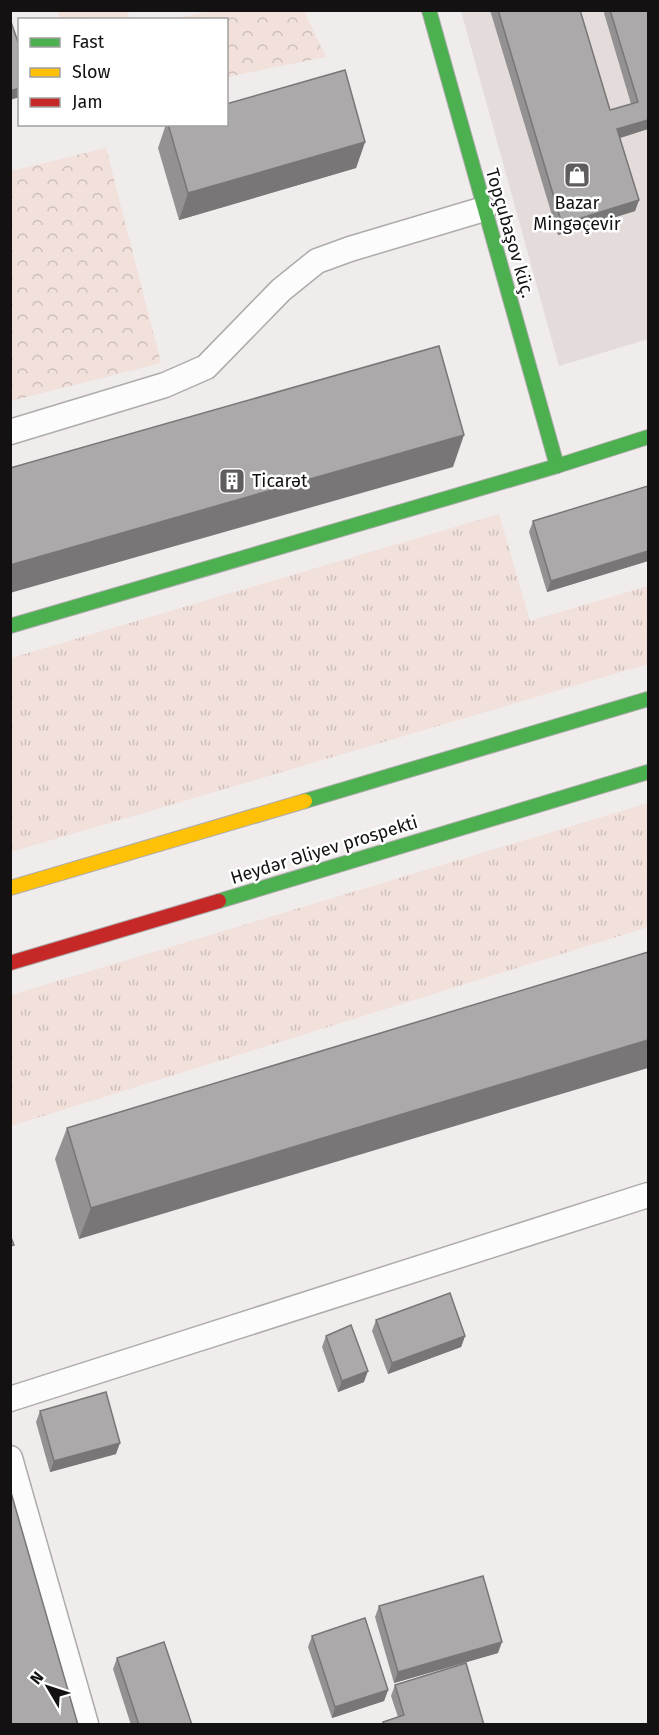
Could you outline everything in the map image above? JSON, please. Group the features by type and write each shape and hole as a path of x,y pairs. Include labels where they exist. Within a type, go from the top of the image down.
{"main road":[{"name":"Topçubaşov küç.","path":"429,10 557,466"},
{"path":"10,626 557,466 648,437"},
{"path":"10,888 648,699"},
{"name":"Heydər Əliyev prospekti","path":"10,963 648,772"}],"lane":[{"path":"10,432 165,385 206,367 281,290 316,261 484,209"},
{"path":"10,1399 648,1195"},
{"path":"10,1458 86,1725"}],"shaded area":[{"name":"Bazar Mingəçevir","path":"461,11 648,11 648,339 559,366"}],"green space":[{"path":"57,11 127,11 130,18 60,18"},
{"path":"213,11 304,11 326,57 228,77 228,18 176,18"},
{"path":"106,148 161,363 11,401 11,171"},
{"path":"499,514 530,621 648,586 648,664 11,852 11,658"},
{"path":"648,803 648,927 11,1126 11,995"}],"building":[{"path":"498,10 580,10 610,110 638,102 610,10 648,10 648,120 617,129 639,200 562,224"},
{"path":"10,19 18,42 18,89 10,91"},
{"path":"345,70 365,142 188,193 169,126 228,126 228,103"},
{"name":"Ticarət","path":"439,346 464,435 10,565 10,468"},
{"path":"648,486 648,551 551,581 533,521"},
{"path":"648,952 648,1040 91,1208 67,1128"},
{"path":"450,1293 465,1336 392,1363 376,1320"},
{"path":"351,1325 368,1371 342,1381 326,1336"},
{"path":"106,1392 120,1443 54,1461 40,1411"},
{"path":"10,1489 78,1725 10,1725"},
{"path":"483,1576 502,1642 398,1672 379,1606"},
{"path":"365,1618 388,1690 335,1707 312,1636"},
{"path":"164,1642 192,1725 139,1725 117,1658"},
{"path":"466,1663 484,1725 383,1725 383,1722 404,1715 395,1685"}],"traffic: fast":[{"path":"429,10 557,466"},
{"path":"10,626 557,466 648,437"},
{"path":"305,801 648,699"},
{"path":"219,901 648,772"}],"traffic: slow":[{"path":"10,888 305,801"}],"traffic: jam":[{"path":"10,963 219,901"}],"place":[{"name":"Bazar Mingəçevir","path":"577,175"},
{"name":"Ticarət","path":"232,481"}]}
